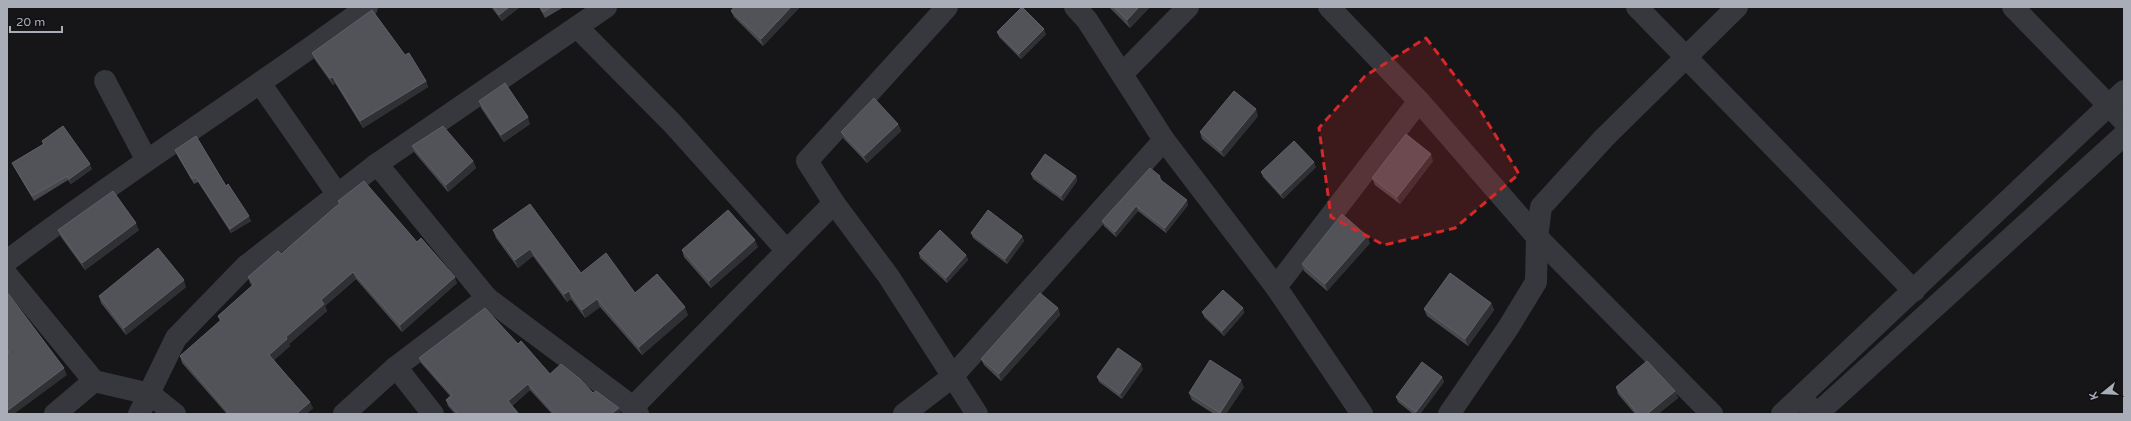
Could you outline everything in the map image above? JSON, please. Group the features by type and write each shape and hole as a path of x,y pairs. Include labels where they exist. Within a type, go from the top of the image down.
{"street":[{"path":"7,261 146,159 260,83 367,7"},
{"path":"139,414 176,338 246,266 377,164 606,7"},
{"path":"947,7 807,161 834,203 889,277 977,414"},
{"path":"1075,7 1087,20 1164,140 1276,287 1362,414"},
{"path":"1122,74 1188,7"},
{"path":"1329,7 1419,101 1537,237 1712,414"},
{"path":"1637,7 1686,59 1914,291"},
{"path":"1449,414 1508,328 1536,282 1537,237 1541,207 1604,138 1686,59 1737,7"},
{"path":"2013,7 2117,98 2124,121"},
{"path":"577,27 673,124 786,251"},
{"path":"105,81 146,159"},
{"path":"260,83 338,195"},
{"path":"1782,414 1801,398 2117,98"},
{"path":"1276,287 1419,101"},
{"path":"1801,398 1817,414 2124,135"},
{"path":"904,414 952,377 1164,140"},
{"path":"377,164 487,298 635,410 786,251 834,203"},
{"path":"7,275 94,381 150,394 175,414"},
{"path":"344,414 396,367 487,298"},
{"path":"396,367 433,414"},
{"path":"55,414 94,381"}],"highlighted area":[{"path":"1426,38 1477,105 1519,174 1455,228 1384,245 1331,217 1319,128 1365,76"}],"building":[{"path":"494,7 509,7 499,15"},
{"path":"540,7 551,7 543,12"},
{"path":"734,7 791,7 761,39 731,11"},
{"path":"1022,7 1044,29 1019,54 997,32"},
{"path":"1114,7 1139,7 1127,20"},
{"path":"372,10 405,55 409,53 426,81 360,121 333,77 330,78 312,53"},
{"path":"505,83 528,117 501,135 479,101"},
{"path":"1234,91 1256,109 1221,151 1200,132"},
{"path":"874,98 898,124 864,156 841,132"},
{"path":"63,126 90,164 69,179 67,176 32,196 12,163 44,144 42,141"},
{"path":"443,126 473,161 446,185 412,146"},
{"path":"1406,134 1431,154 1397,197 1372,178"},
{"path":"196,136 226,186 228,184 249,216 230,229 196,177 192,179 175,150"},
{"path":"1294,141 1314,162 1281,194 1261,172"},
{"path":"1045,154 1076,176 1061,196 1031,174"},
{"path":"1150,168 1160,176 1158,178 1187,200 1165,228 1136,206 1115,232 1102,221"},
{"path":"364,181 417,242 421,238 455,277 400,325 353,272 321,300 324,304 286,337 287,339 269,355 310,402 296,414 226,414 228,412 180,356 221,320 218,316 254,284 248,277 278,251 281,254 340,203 338,201"},
{"path":"113,191 136,223 82,263 58,230"},
{"path":"530,204 581,273 606,253 635,293 657,274 685,307 639,347 597,299 582,310 569,291 564,294 530,249 515,260 493,230"},
{"path":"728,210 755,240 709,281 682,250"},
{"path":"988,210 1022,236 1005,259 971,233"},
{"path":"1342,214 1367,236 1325,284 1302,264"},
{"path":"940,230 966,255 946,278 919,253"},
{"path":"158,248 184,280 124,328 99,296"},
{"path":"1450,273 1491,303 1465,339 1424,309"},
{"path":"1223,290 1243,308 1222,331 1202,312"},
{"path":"7,292 64,368 7,411 7,354 9,352 7,350"},
{"path":"1040,293 1058,308 999,374 981,359"},
{"path":"485,308 518,344 521,341 550,374 561,364 580,379 593,393 596,391 619,408 611,414 555,414 528,384 508,401 519,414 458,414 446,400 452,395 419,358"},
{"path":"1118,348 1141,364 1120,394 1097,377"},
{"path":"1210,360 1241,380 1220,413 1189,393"},
{"path":"1647,361 1675,391 1647,414 1638,414 1616,387"},
{"path":"1422,362 1442,377 1416,412 1396,397"}]}
